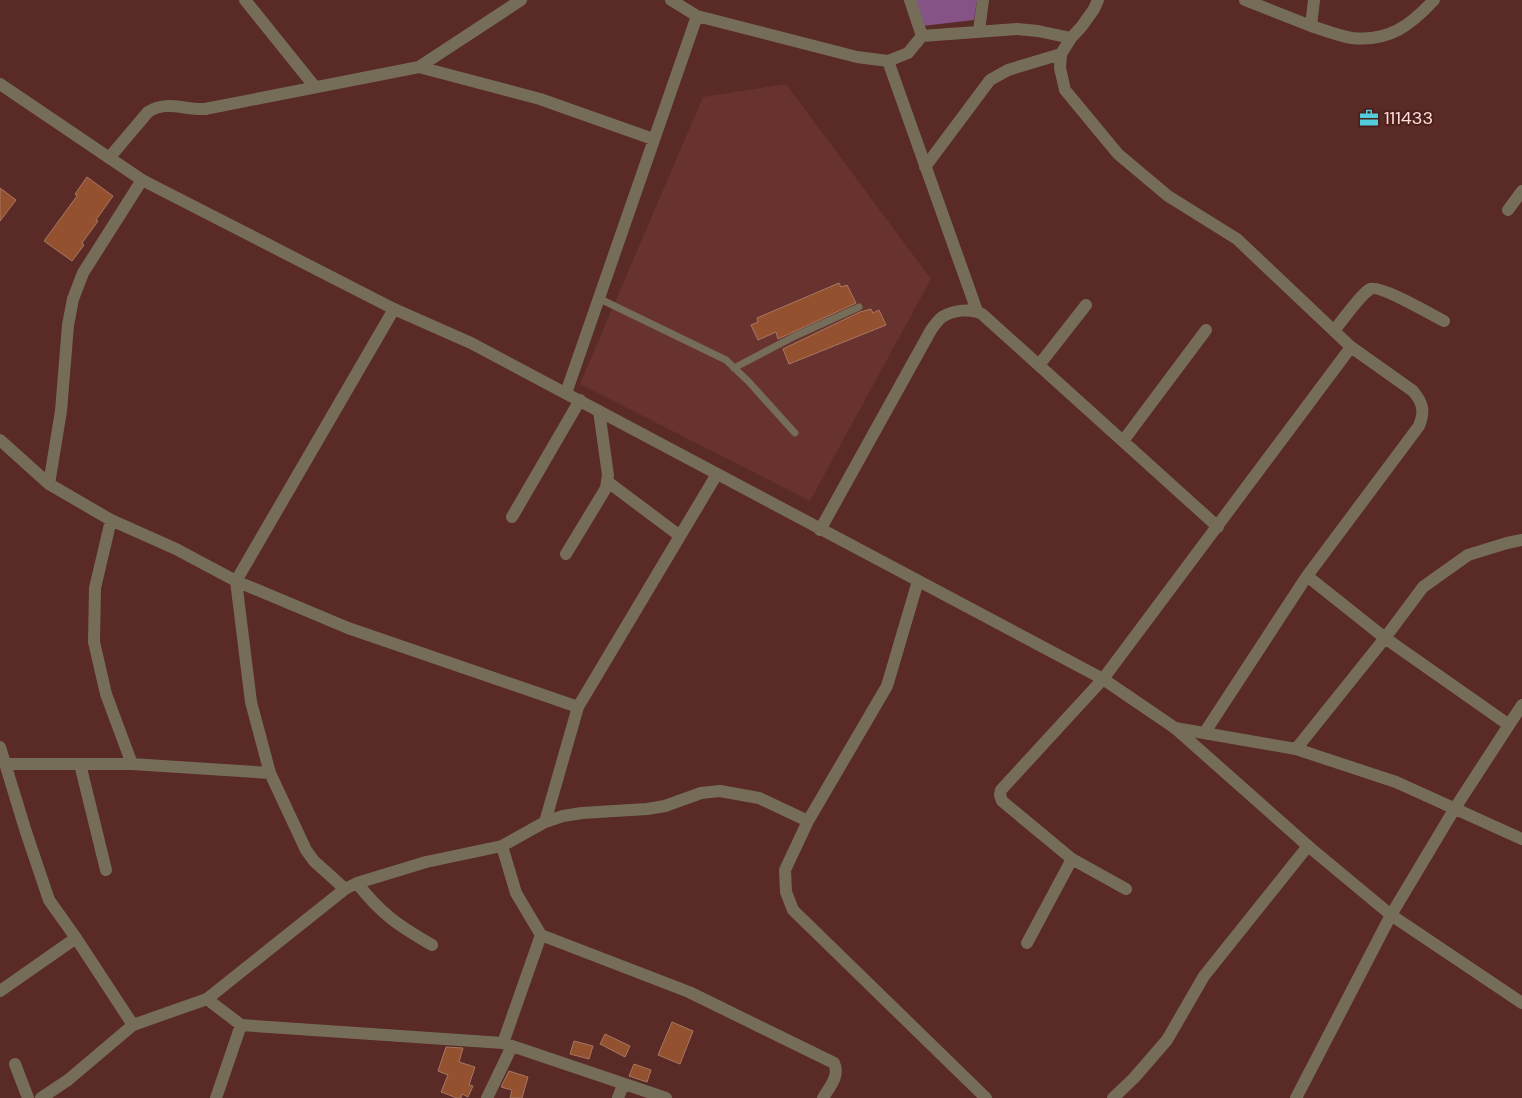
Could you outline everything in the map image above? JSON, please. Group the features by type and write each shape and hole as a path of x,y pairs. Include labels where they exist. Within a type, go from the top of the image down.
{"street":[{"path":"245,0 315,87"},
{"path":"109,158 148,112 156,107 164,105 191,109 205,108 419,66 521,0"},
{"path":"671,0 696,16 857,57 888,61 908,52 922,36 1018,29 1071,38"},
{"path":"910,0 922,36"},
{"path":"979,31 983,0"},
{"path":"1098,0 1094,9 1061,54 1060,68 1065,90 1118,154 1168,196 1237,239 1351,347 1413,391 1421,400 1423,416 1419,426 1307,576 1205,732"},
{"path":"1246,0 1311,26 1352,38 1378,38 1401,30 1419,17 1434,0"},
{"path":"1311,26 1314,0"},
{"path":"566,393 696,16"},
{"path":"925,167 990,80 1008,70 1061,54"},
{"path":"888,61 977,311"},
{"path":"419,66 540,99 653,139"},
{"path":"0,84 142,180 580,400 820,530 1103,679 1175,728 1308,846 1391,915 1522,1004"},
{"path":"49,484 61,411 68,325 73,299 82,273 142,180"},
{"path":"1508,210 1522,191"},
{"path":"1334,331 1364,294 1373,288 1388,292 1444,321"},
{"path":"1039,365 1086,305"},
{"path":"394,308 236,580 251,702 270,773 306,850 314,860 351,886 400,926 432,945"},
{"path":"820,530 931,330 941,318 948,314 967,310 977,311 982,314 1218,526"},
{"path":"1123,441 1206,330"},
{"path":"1126,889 1072,859 1002,801 1001,790 1103,679 1351,347"},
{"path":"512,517 580,400"},
{"path":"566,554 608,482 599,411"},
{"path":"0,440 49,484 111,520 176,549 236,580 348,628 578,707"},
{"path":"545,822 578,707 716,474"},
{"path":"608,482 680,536"},
{"path":"111,520 95,588 94,642 106,694 132,764"},
{"path":"1296,749 1385,638 1423,587 1468,555 1522,540"},
{"path":"1307,576 1385,638 1509,725"},
{"path":"918,581 887,686 808,821 785,870 786,892 793,910 986,1098"},
{"path":"1302,1096 1391,915 1455,808 1522,705"},
{"path":"1175,728 1296,749 1396,782 1522,839"},
{"path":"0,747 49,900 133,1025"},
{"path":"6,764 132,764 270,773"},
{"path":"80,764 106,870"},
{"path":"41,1098 68,1080 133,1025 207,1000 351,886 426,862 502,846 545,822 563,816 582,812 646,809 665,806 701,793 720,791 759,798 808,821"},
{"path":"502,846 516,893 541,936 689,992 834,1063 837,1069 836,1075 823,1098"},
{"path":"1113,1098 1134,1078 1167,1040 1204,976 1308,846"},
{"path":"1027,943 1072,859"},
{"path":"487,1098 508,1045 541,936"},
{"path":"0,991 76,938"},
{"path":"207,1000 241,1025 508,1045 666,1098"},
{"path":"216,1098 241,1025"},
{"path":"15,1064 28,1098"},
{"path":"618,1098 623,1085"}],"lane":[{"path":"598,298 726,360 795,433"},
{"path":"734,368 795,336 859,307"}],"shaded area":[{"path":"911,0 977,0 974,20 922,26"},
{"path":"786,84 931,279 810,501 580,384 703,97"}],"building":[{"path":"87,177 113,196 82,243 84,245 72,261 44,241 77,196 75,194"},
{"path":"0,188 16,200 0,221"},
{"path":"839,283 841,287 847,285 856,303 778,339 776,332 758,340 751,325 758,322 757,318"},
{"path":"871,309 873,313 879,310 886,325 789,364 783,349 860,312"},
{"path":"672,1022 693,1031 680,1064 658,1055"},
{"path":"605,1034 630,1046 625,1057 600,1044"},
{"path":"574,1041 593,1046 589,1059 570,1054"},
{"path":"446,1047 463,1048 459,1062 475,1067 469,1085 473,1086 468,1097 462,1094 461,1098 457,1098 441,1092 448,1075 438,1071"},
{"path":"634,1064 651,1070 647,1082 629,1076"},
{"path":"509,1071 528,1077 522,1098 510,1098 512,1090 501,1087"}],"place":[{"name":"111433","path":"1369,118"}]}
